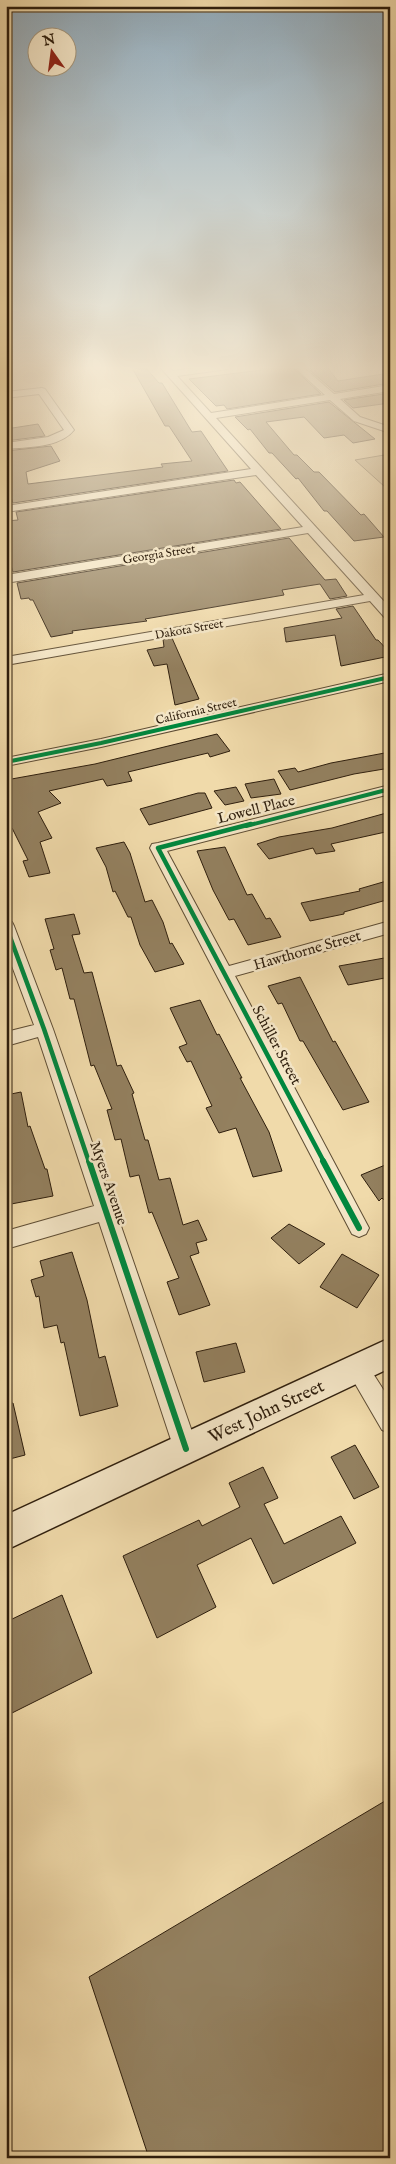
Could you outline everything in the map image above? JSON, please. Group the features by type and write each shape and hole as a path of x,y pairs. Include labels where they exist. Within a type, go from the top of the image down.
{"main road":[{"name":"West John Street","path":"6,1533 390,1352"}],"street":[{"path":"255,467 390,616"},
{"path":"6,509 259,471"},
{"name":"Georgia Street","path":"6,579 311,529"},
{"name":"Dakota Street","path":"6,661 372,596"},
{"name":"California Street","path":"6,762 102,743 390,678"},
{"name":"Lowell Place","path":"172,874 158,848 390,789"},
{"name":"Schiller Street","path":"172,874 359,1228"},
{"name":"Myers Avenue","path":"6,926 44,1029 186,1449"},
{"name":"Hawthorne Street","path":"225,973 390,927"},
{"path":"6,1039 44,1029"},
{"path":"6,1240 106,1212"},
{"path":"357,1368 390,1422"}],"shaded area":[{"path":"363,467 390,467 390,488 385,487"}],"building":[{"path":"6,467 41,467 26,472 28,484 163,467 225,467 228,471 13,503 6,483"},
{"path":"285,467 309,467 314,472 319,472 361,515 364,514 384,537 354,541 327,511 324,511 298,478 296,479"},
{"path":"234,480 236,483 240,482 281,529 13,572 6,548 6,521 18,520 16,512"},
{"path":"289,538 325,580 336,579 347,596 330,599 320,584 282,590 284,595 145,619 147,621 72,631 73,633 51,637 33,600 29,598 21,599 17,583"},
{"path":"353,606 376,640 390,653 390,656 341,666 335,635 286,642 284,628 342,618 336,609"},
{"path":"172,638 199,699 175,705 167,664 154,666 147,650 164,647 163,639"},
{"path":"217,734 230,751 210,757 208,753 128,772 132,781 107,786 103,779 49,791 61,803 38,812 52,838 40,842 50,873 29,877 23,861 28,860 12,828 6,829 6,780 95,764"},
{"path":"390,752 390,768 354,774 290,790 278,771 295,768 298,772 331,763"},
{"path":"274,779 281,794 251,798 245,784"},
{"path":"236,787 244,801 225,805 214,791"},
{"path":"198,793 205,793 212,808 149,825 140,809"},
{"path":"390,812 390,831 331,844 335,851 316,854 313,848 269,859 257,844 279,837 332,828"},
{"path":"124,842 130,853 145,902 152,900 163,922 170,944 172,943 184,964 155,972 140,945 131,917 128,917 115,891 113,892 106,867 96,848"},
{"path":"225,847 247,895 252,894 266,919 270,918 281,937 248,945 234,919 229,920 213,890 197,851"},
{"path":"390,880 390,899 344,912 344,914 310,921 301,903 360,891 359,889"},
{"path":"74,914 80,934 72,935 84,973 92,972 117,1066 121,1065 134,1093 132,1094 145,1140 148,1140 159,1180 170,1178 183,1225 198,1220 207,1240 196,1243 199,1253 190,1256 210,1305 179,1315 167,1282 179,1278 152,1212 149,1213 139,1175 130,1177 121,1139 115,1140 107,1110 112,1109 94,1065 91,1066 74,999 70,999 62,968 56,970 50,950 54,949 45,919"},
{"path":"390,957 390,977 348,985 339,966"},
{"path":"300,977 333,1042 335,1041 369,1102 343,1110 303,1041 300,1041 282,1003 278,1004 268,986"},
{"path":"200,1000 269,1132 282,1171 253,1177 236,1128 219,1133 206,1108 212,1106 191,1061 187,1062 179,1047 187,1044 170,1008"},
{"path":"21,1092 28,1127 30,1126 45,1169 47,1169 53,1196 6,1205 6,1095"},
{"path":"390,1163 390,1206 382,1198 379,1201 361,1175"},
{"path":"289,1224 325,1244 299,1264 271,1238"},
{"path":"72,1252 87,1300 99,1358 105,1356 118,1406 80,1416 64,1342 61,1343 57,1325 44,1328 39,1296 36,1297 31,1280 44,1276 40,1261"},
{"path":"342,1254 379,1275 357,1308 320,1287"},
{"path":"236,1343 245,1372 204,1382 196,1352"},
{"path":"13,1403 25,1455 6,1460 6,1404"},
{"path":"355,1445 379,1487 354,1499 331,1457"},
{"path":"263,1467 278,1498 264,1504 284,1544 341,1516 356,1543 273,1584 251,1538 197,1565 216,1607 157,1638 123,1556 199,1520 202,1526 240,1507 229,1483"},
{"path":"62,1595 92,1673 6,1716 6,1622"},
{"path":"390,1798 390,2158 149,2158 89,1977"}],"cycle path":[{"path":"6,762 101,743 390,677"},
{"path":"359,1228 158,848 390,789"},
{"path":"6,926 44,1029 186,1449"}]}
